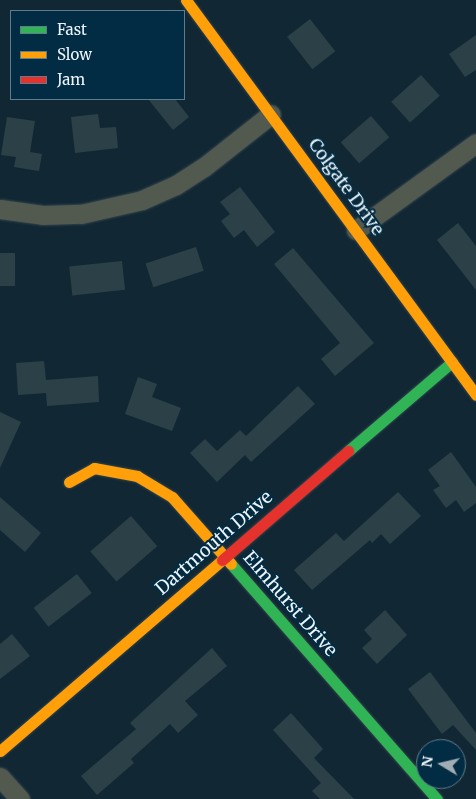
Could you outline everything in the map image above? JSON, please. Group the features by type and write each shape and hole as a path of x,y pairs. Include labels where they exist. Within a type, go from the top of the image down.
{"street":[{"name":"Colgate Drive","path":"186,0 476,395"},
{"path":"0,209 43,215 80,214 142,200 176,185 204,167 271,114"},
{"path":"356,230 476,143"},
{"name":"Dartmouth Drive","path":"0,751 452,362"},
{"name":"Elmhurst Drive","path":"69,482 94,468 137,476 172,497 437,799"},
{"path":"0,777 20,799"}],"building":[{"path":"310,19 335,51 312,69 287,37"},
{"path":"476,35 476,70 465,77 449,54"},
{"path":"421,75 440,96 410,123 391,102"},
{"path":"149,100 176,100 189,117 173,130"},
{"path":"98,114 100,128 116,127 118,148 75,153 71,117"},
{"path":"371,116 389,137 359,163 341,142"},
{"path":"7,117 35,121 30,152 42,154 39,171 14,167 16,157 1,155"},
{"path":"240,187 275,232 257,247 244,230 234,238 221,221 230,214 220,202"},
{"path":"458,223 476,246 476,290 437,240"},
{"path":"196,247 204,271 153,287 146,263"},
{"path":"293,248 374,343 335,376 321,359 340,343 274,264"},
{"path":"0,253 15,253 15,286 0,286"},
{"path":"122,261 125,290 72,295 69,267"},
{"path":"44,361 46,380 98,376 99,402 47,406 46,393 18,395 16,363"},
{"path":"138,377 157,384 152,397 181,408 172,431 125,414"},
{"path":"298,386 315,404 251,462 245,455 217,482 190,453 205,439 217,451 240,430 246,436"},
{"path":"0,412 21,422 0,468"},
{"path":"451,452 476,487 476,503 464,512 456,500 446,508 433,490 440,486 428,470"},
{"path":"398,492 421,516 390,544 381,534 372,543 370,540 312,590 294,570 336,533 344,541"},
{"path":"0,497 41,533 25,552 0,530"},
{"path":"131,516 157,546 116,582 90,551"},
{"path":"77,574 92,593 48,627 34,608"},
{"path":"385,610 407,635 377,664 362,648 372,639 364,630"},
{"path":"12,634 30,656 0,679 0,644"},
{"path":"212,648 227,666 185,701 198,715 178,733 170,724 131,759 134,763 97,795 81,776 136,729 130,723"},
{"path":"430,672 476,733 476,750 453,725 442,734 408,689"},
{"path":"291,713 323,749 314,758 354,799 320,799 312,791 321,783 273,730"}],"traffic: fast":[{"path":"348,451 452,362"},
{"path":"231,564 437,799"}],"traffic: slow":[{"path":"186,0 476,395"},
{"path":"69,482 94,468 137,476 172,497 231,564"},
{"path":"0,751 222,560"}],"traffic: jam":[{"path":"222,560 348,451"}]}
